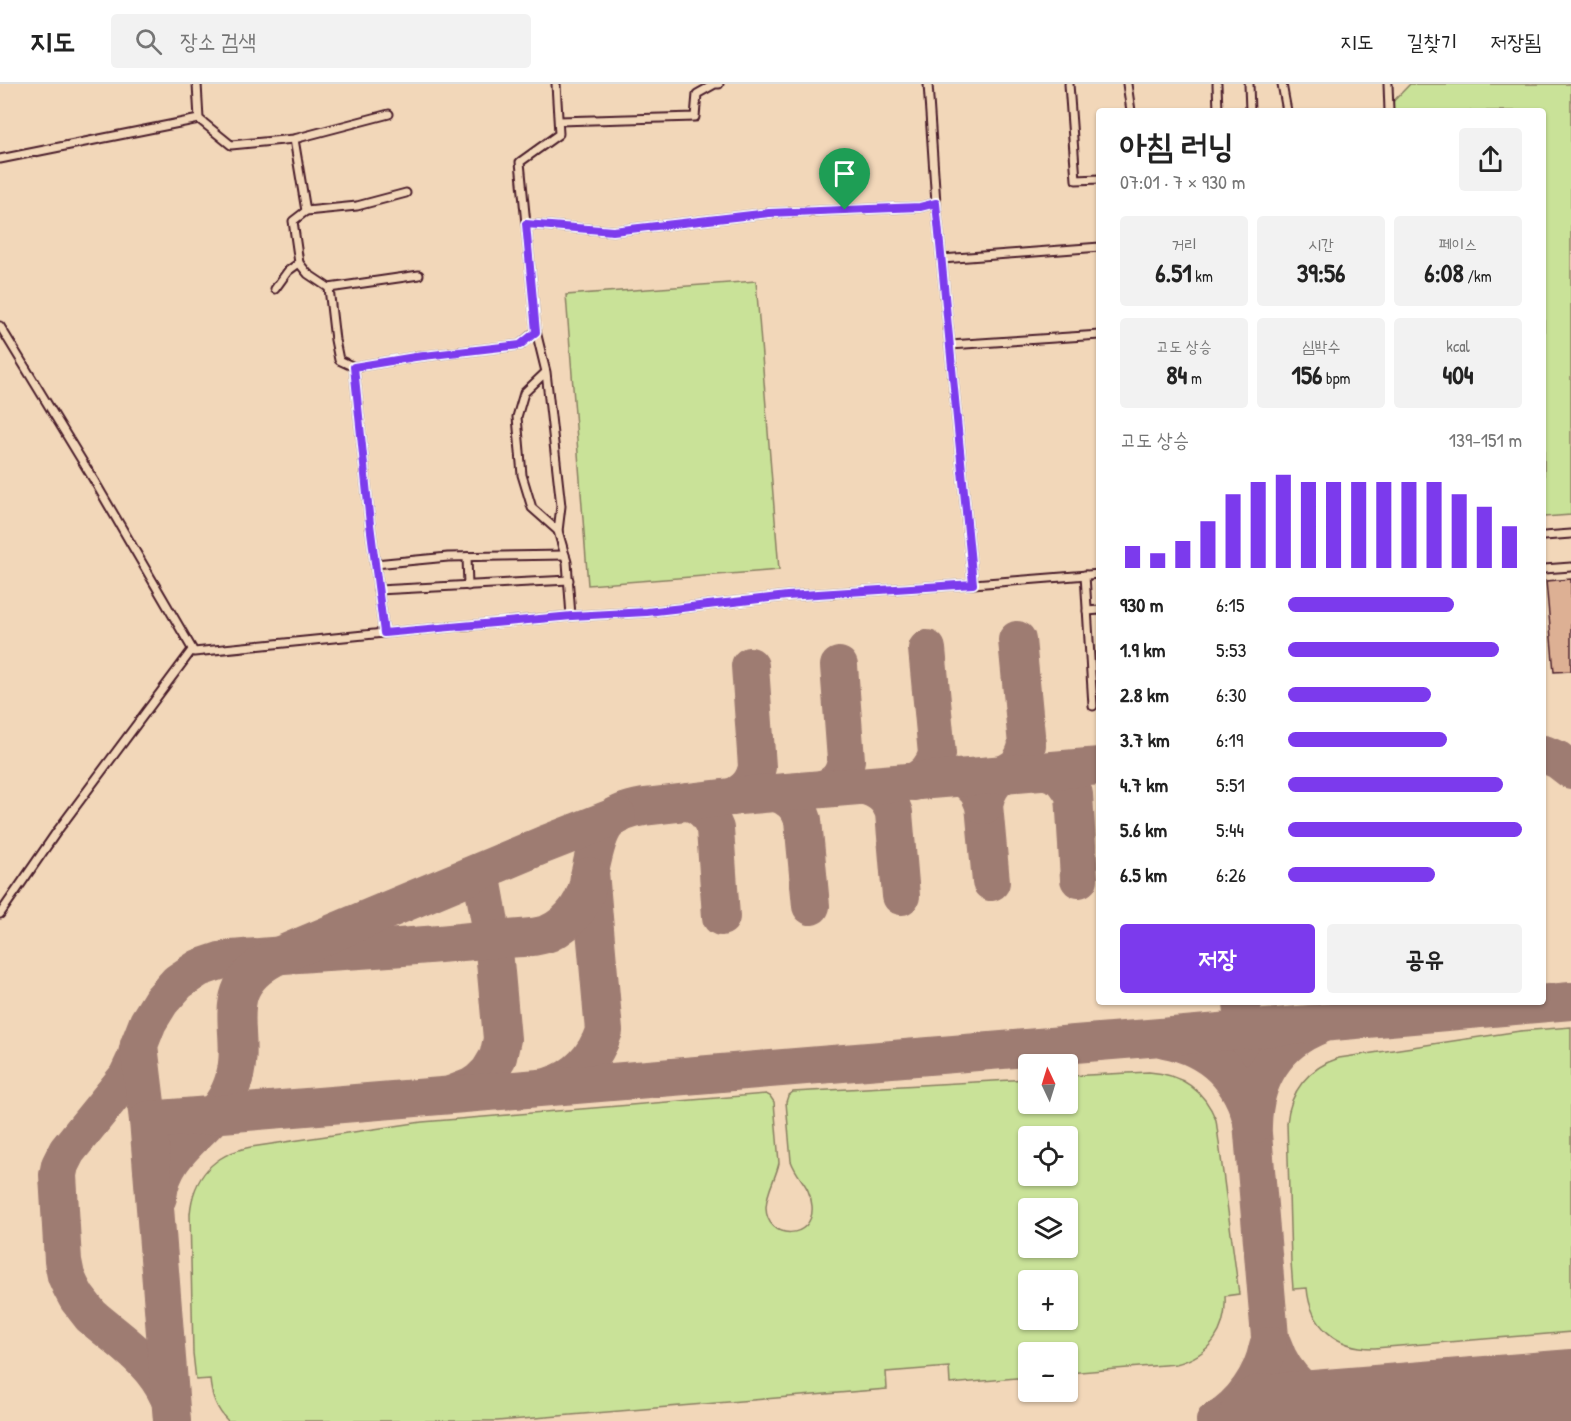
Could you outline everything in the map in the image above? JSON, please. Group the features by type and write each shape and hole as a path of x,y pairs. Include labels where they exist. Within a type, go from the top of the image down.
{"lane":[{"path":"197,84 199,119 231,145 294,139 389,114"},
{"path":"556,84 559,134 520,162 536,332 546,372 561,506 558,531 565,555 572,616"},
{"path":"559,121 695,117 697,94 709,86 719,84"},
{"path":"928,84 936,203 973,584"},
{"path":"1069,84 1076,180 1096,179"},
{"path":"1128,84 1131,108"},
{"path":"1217,84 1218,108"},
{"path":"1249,84 1250,108"},
{"path":"1279,84 1286,108"},
{"path":"1388,84 1389,108"},
{"path":"0,159 199,119"},
{"path":"294,139 306,211"},
{"path":"406,193 357,206 306,211 293,221 299,263 308,274 329,288 419,275"},
{"path":"526,224 613,231 769,213 920,207 936,203"},
{"path":"942,259 1096,247"},
{"path":"275,289 288,271 299,263"},
{"path":"329,288 339,360 354,367 415,357 520,345 536,332"},
{"path":"0,326 95,482 194,652 572,616 647,612 787,596 1096,574"},
{"path":"950,345 1096,334"},
{"path":"354,367 384,633"},
{"path":"546,372 524,393 517,417 522,475 532,508 558,531"},
{"path":"1546,536 1571,534"},
{"path":"375,564 448,557 565,555"},
{"path":"467,557 468,586"},
{"path":"1546,569 1571,567"},
{"path":"1085,575 1093,705"},
{"path":"378,590 569,580"},
{"path":"1087,611 1096,610"},
{"path":"0,914 58,830 192,650"}],"green space":[{"path":"1410,84 1571,84 1571,515 1546,517 1546,108 1387,108"},
{"path":"756,281 779,570 588,585 566,295"},
{"path":"1571,1027 1571,1332 1375,1348 1349,1344 1328,1333 1314,1314 1307,1288 1293,1289 1287,1123 1292,1101 1302,1082 1318,1068 1339,1058 1520,1031"},
{"path":"1149,1072 1161,1073 1181,1080 1205,1100 1216,1120 1239,1294 1225,1296 1220,1330 1207,1347 1199,1354 1176,1364 1078,1372 1078,1342 1018,1342 1018,1378 950,1384 949,1367 886,1372 887,1389 497,1421 228,1421 215,1402 210,1379 196,1380 193,1353 190,1214 192,1201 201,1178 208,1169 226,1155 251,1147 422,1122 766,1094 774,1102 779,1163 766,1207 768,1218 774,1226 781,1231 790,1232 806,1225 811,1217 812,1206 809,1192 791,1161 786,1102 788,1096 793,1092 1018,1080 1018,1114 1078,1114 1078,1076"}],"building":[{"path":"1571,579 1571,671 1554,672 1546,581"}],"taxiway":[{"path":"984,805 993,783 1018,765 1027,745 1017,640"},
{"path":"914,782 929,771 937,754 927,649"},
{"path":"733,797 749,785 757,767 750,666"},
{"path":"822,789 839,779 846,760 839,666"},
{"path":"1546,755 1558,760 1571,770"},
{"path":"550,1086 568,1078 583,1066 595,1050 604,1031 590,872 601,832 604,826 616,816 644,807 739,796 1096,766"},
{"path":"1047,771 1060,776 1074,794 1079,879"},
{"path":"971,784 978,791 984,805 991,882"},
{"path":"864,786 883,795 894,813 901,896"},
{"path":"776,793 793,803 803,820 811,906"},
{"path":"688,802 705,812 715,829 721,917"},
{"path":"158,1197 169,1163 214,1114 232,1085 237,1067 238,1000 243,985 254,971 273,958 617,816"},
{"path":"453,1094 471,1087 489,1072 498,1057 502,1039 493,939 481,872"},
{"path":"148,1120 139,1045 148,1022 161,1001 178,982 199,968 231,959 542,935 557,929 571,917 585,894 589,876"},
{"path":"1546,1003 1571,1001"},
{"path":"1242,1005 1277,1421"},
{"path":"172,1421 148,1120 1526,1005"},
{"path":"1165,1039 1197,1050 1223,1068 1241,1093 1253,1125 1258,1092 1270,1064 1291,1041 1320,1025"},
{"path":"139,1045 127,1077 67,1151 60,1165 58,1175 63,1261 66,1276 77,1298 91,1316 145,1362 169,1398"},
{"path":"1273,1345 1284,1368 1301,1388 1321,1403 1345,1414"},
{"path":"1215,1421 1234,1407 1249,1389 1261,1369 1268,1346"}],"runway":[{"path":"1266,1421 1571,1396"}],"route":[{"path":"936,203 973,584 787,596 647,612 572,616 384,633 354,367 415,357 520,345 536,332 526,224 613,231 769,213 845,210 920,207 936,203"}]}
